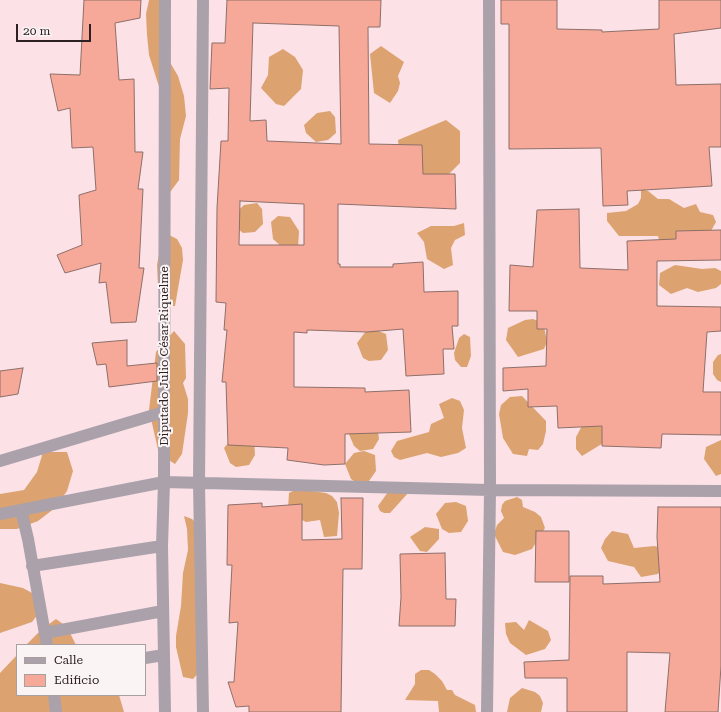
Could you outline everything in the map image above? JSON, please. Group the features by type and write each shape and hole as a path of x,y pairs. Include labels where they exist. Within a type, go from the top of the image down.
{"street":[{"name":"Diputado Julio César Riquelme","path":"165,0 164,482 162,546 165,712"},
{"path":"203,0 199,483 203,712"},
{"path":"487,712 490,490 489,0"},
{"path":"0,462 164,412"},
{"path":"0,514 164,482 490,490 721,491"},
{"path":"21,510 28,539 47,644"},
{"path":"32,566 162,546"},
{"path":"45,633 163,611"},
{"path":"146,658 164,655"},
{"path":"54,696 56,712"}],"shaded area":[{"path":"149,0 170,0 168,59 178,76 184,96 186,116 180,139 179,180 165,199 162,96 149,55 146,14"},
{"path":"381,46 404,62 398,76 400,83 398,91 390,103 374,93 370,54"},
{"path":"283,49 295,57 303,70 301,89 284,106 276,104 261,88 268,75 269,57"},
{"path":"330,111 335,117 336,133 328,140 316,142 306,133 304,125 317,113"},
{"path":"446,120 460,131 460,163 438,185 401,168 398,140"},
{"path":"641,189 648,191 658,199 669,199 684,208 696,204 700,212 713,215 716,222 708,236 663,255 658,236 619,236 607,221 607,213 626,211 638,204 641,198"},
{"path":"257,203 262,209 263,224 255,232 243,233 233,225 231,217 244,205"},
{"path":"278,216 290,217 299,231 298,248 283,248 273,239 271,222"},
{"path":"464,223 465,235 455,240 451,248 453,265 444,269 427,259 424,242 417,233 431,226 454,226"},
{"path":"167,234 177,239 182,248 183,260 175,306 165,306 160,297 158,287 157,265 161,244"},
{"path":"675,265 702,269 715,268 721,271 721,284 716,288 698,292 687,288 671,294 659,285 660,273"},
{"path":"533,319 541,322 545,331 547,342 544,349 518,357 506,340 508,328 525,320"},
{"path":"376,330 386,334 388,350 381,360 369,361 363,358 357,343 366,331"},
{"path":"174,331 185,344 186,378 183,383 188,399 188,413 182,454 175,464 159,454 149,410 156,352"},
{"path":"464,334 470,337 471,356 467,367 461,367 455,360 454,353 459,338"},
{"path":"721,354 721,382 717,380 713,374 713,362 718,355"},
{"path":"522,396 546,421 546,431 543,444 538,450 529,449 527,456 513,454 503,438 499,414 501,405 510,397"},
{"path":"452,398 460,401 464,410 462,428 466,448 458,453 441,457 427,453 400,460 394,457 391,451 397,441 429,432 431,424 444,418 439,404"},
{"path":"584,422 609,422 605,442 582,456 576,449 576,437"},
{"path":"377,423 379,439 373,449 360,451 354,446 348,432"},
{"path":"233,437 254,439 255,455 249,465 236,467 230,463 224,448"},
{"path":"721,440 721,474 716,476 704,459 706,447"},
{"path":"364,451 375,455 376,471 369,481 357,483 351,479 345,464 354,453"},
{"path":"43,452 67,452 73,471 67,491 55,508 38,521 17,529 0,529 0,494 24,490 37,472"},
{"path":"297,489 326,493 332,496 337,502 339,513 337,536 324,537 320,520 306,522 298,518 288,508 289,493"},
{"path":"388,492 409,492 390,513 384,513 380,511 378,506"},
{"path":"517,497 522,500 523,507 535,512 541,517 545,528 532,549 515,555 503,552 494,534 497,525 504,518 501,511 502,505 505,501"},
{"path":"456,502 466,506 468,521 461,532 449,533 442,529 436,514 445,503"},
{"path":"184,516 192,519 200,527 200,671 193,679 183,677 176,647 183,573 188,550 187,529"},
{"path":"425,527 439,529 439,539 427,552 420,551 410,537"},
{"path":"612,531 628,534 634,548 654,546 660,547 662,568 658,574 641,577 634,567 608,561 601,548 605,539"},
{"path":"0,583 23,588 32,593 38,614 32,622 0,633"},
{"path":"56,619 67,627 76,644 27,644 41,630"},
{"path":"529,620 548,631 551,640 545,649 526,655 510,643 506,634 505,623 516,622 524,630"},
{"path":"16,656 16,696 119,696 124,712 0,712 0,673"},
{"path":"421,670 429,670 435,674 442,681 447,690 452,690 455,695 475,705 476,712 439,712 438,701 405,700 415,684 415,674"},
{"path":"522,688 535,692 540,696 543,703 541,712 507,712 510,698"}],"building":[{"path":"84,0 141,0 140,18 115,23 119,80 134,79 135,152 143,152 138,189 143,189 139,268 144,268 136,322 111,323 106,282 99,283 101,263 65,273 57,255 82,245 79,195 96,190 93,147 72,148 70,108 58,111 50,74 80,75"},
{"path":"227,0 381,0 380,27 368,27 369,144 422,145 423,174 455,174 456,209 338,204 338,264 340,264 340,267 393,267 393,264 423,262 424,292 458,291 458,326 452,326 454,349 443,349 444,374 406,376 403,329 367,332 307,330 307,333 294,332 294,387 365,388 365,392 409,390 411,432 345,434 345,464 324,465 287,460 288,448 228,445 226,382 222,382 227,330 224,330 226,303 216,302 217,208 221,141 228,141 229,88 210,89 212,43 225,43","holes":["253,23 339,26 341,144 267,141 266,120 250,121","240,201 304,204 304,245 239,245"]},
{"path":"501,0 557,0 557,29 602,30 602,32 659,29 659,0 721,0 721,28 674,34 676,85 721,84 721,147 709,147 712,186 627,191 628,205 603,206 601,148 509,149 509,24 501,24"},
{"path":"579,209 580,268 628,270 627,241 676,239 676,231 721,230 721,260 657,261 657,306 721,307 721,331 707,332 703,392 721,392 721,435 662,434 661,448 602,446 602,426 558,428 557,406 528,407 528,389 503,391 503,368 546,366 547,329 537,329 537,311 509,311 510,265 533,267 537,210"},
{"path":"127,340 127,366 157,363 157,381 109,387 106,364 97,365 92,343"},
{"path":"23,368 18,394 0,397 0,371"},
{"path":"341,498 363,498 362,569 343,569 341,712 249,712 249,706 236,707 228,682 234,682 238,622 229,623 232,565 227,565 228,505 262,503 262,507 302,504 302,540 342,539"},
{"path":"658,507 721,507 721,666 718,712 665,712 670,653 627,652 627,712 567,712 567,678 525,678 524,662 569,660 570,576 603,576 603,584 660,582 657,537"},
{"path":"536,531 569,531 569,582 535,582"},
{"path":"445,553 446,599 456,599 455,626 399,626 401,597 400,554"}]}
